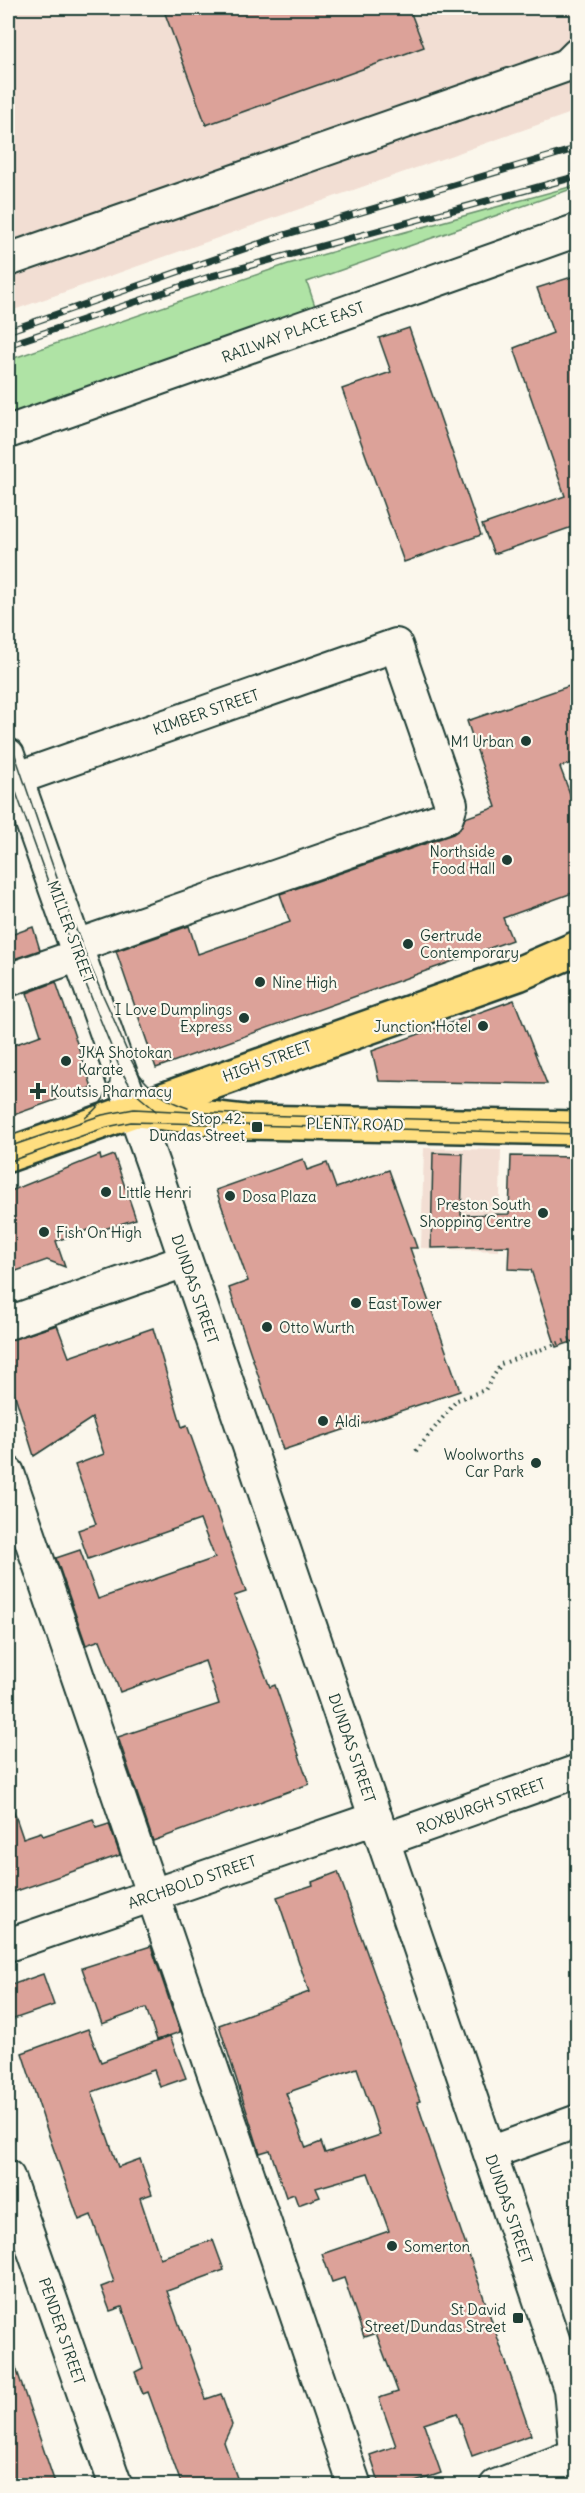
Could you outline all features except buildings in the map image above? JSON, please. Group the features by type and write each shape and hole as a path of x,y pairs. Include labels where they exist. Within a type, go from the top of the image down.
{"main road":[{"name":"HIGH STREET","path":"8,1155 527,970 578,948"},
{"name":"HIGH STREET","path":"527,970 578,962"},
{"name":"PLENTY ROAD","path":"134,1109 244,1122 578,1128"}],"street":[{"path":"8,260 567,65 578,54"},
{"name":"RAILWAY PLACE EAST","path":"18,429 578,230"},
{"name":"KIMBER STREET","path":"11,767 396,645 451,804 447,817 78,951"},
{"name":"MILLER STREET","path":"11,767 134,1109"},
{"path":"8,980 78,951"},
{"name":"DUNDAS STREET","path":"134,1109 574,2395 575,2460"},
{"path":"8,1323 185,1261"},
{"path":"8,1473 355,2486"},
{"name":"ROXBURGH STREET","path":"380,1829 578,1771"},
{"name":"ARCHBOLD STREET","path":"8,1945 154,1896 380,1829"},
{"path":"490,2153 578,2121"},
{"name":"PENDER STREET","path":"8,2177 116,2486"},
{"path":"496,2486 575,2460"},
{"path":"551,2486 575,2460"}],"path":[{"path":"416,1451 457,1400 485,1390 501,1364 578,1336"}],"shaded area":[{"path":"8,8 577,8 577,111 8,312"},
{"path":"424,1148 501,1150 499,1251 421,1248"}],"green space":[{"path":"577,185 577,187 307,282 315,306 8,421 8,360 288,264"}],"tram line":[{"path":"8,735 82,945 127,1053 140,1075 155,1091 174,1103 188,1108"},
{"path":"8,770 75,957 121,1071 135,1093 156,1111"},
{"path":"85,1118 99,1105 107,1091 111,1074 110,1056"},
{"path":"8,1147 102,1115 134,1109 251,1115 578,1123"},
{"path":"8,1162 107,1127 131,1122 578,1134"}],"railway":[{"path":"8,331 284,235 578,148"},
{"path":"8,345 212,276 578,176"}],"place":[{"name":"M1 Urban","path":"526,741"},
{"name":"Northside Food Hall","path":"507,860"},
{"name":"Gertrude Contemporary","path":"408,944"},
{"name":"Nine High","path":"260,982"},
{"name":"I Love Dumplings Express","path":"244,1018"},
{"name":"Junction Hotel","path":"483,1026"},
{"name":"JKA Shotokan Karate","path":"66,1061"},
{"name":"Koutsis Pharmacy","path":"38,1091"},
{"name":"Stop 42: Dundas Street","path":"257,1127"},
{"name":"Little Henri","path":"106,1192"},
{"name":"Dosa Plaza","path":"230,1196"},
{"name":"Preston South Shopping Centre","path":"543,1213"},
{"name":"Fish On High","path":"44,1232"},
{"name":"East Tower","path":"356,1303"},
{"name":"Otto Wurth","path":"267,1327"},
{"name":"Aldi","path":"323,1421"},
{"name":"Woolworths Car Park","path":"536,1463"},
{"name":"Somerton","path":"392,2246"},
{"name":"St David Street/Dundas Street","path":"518,2318"}]}
